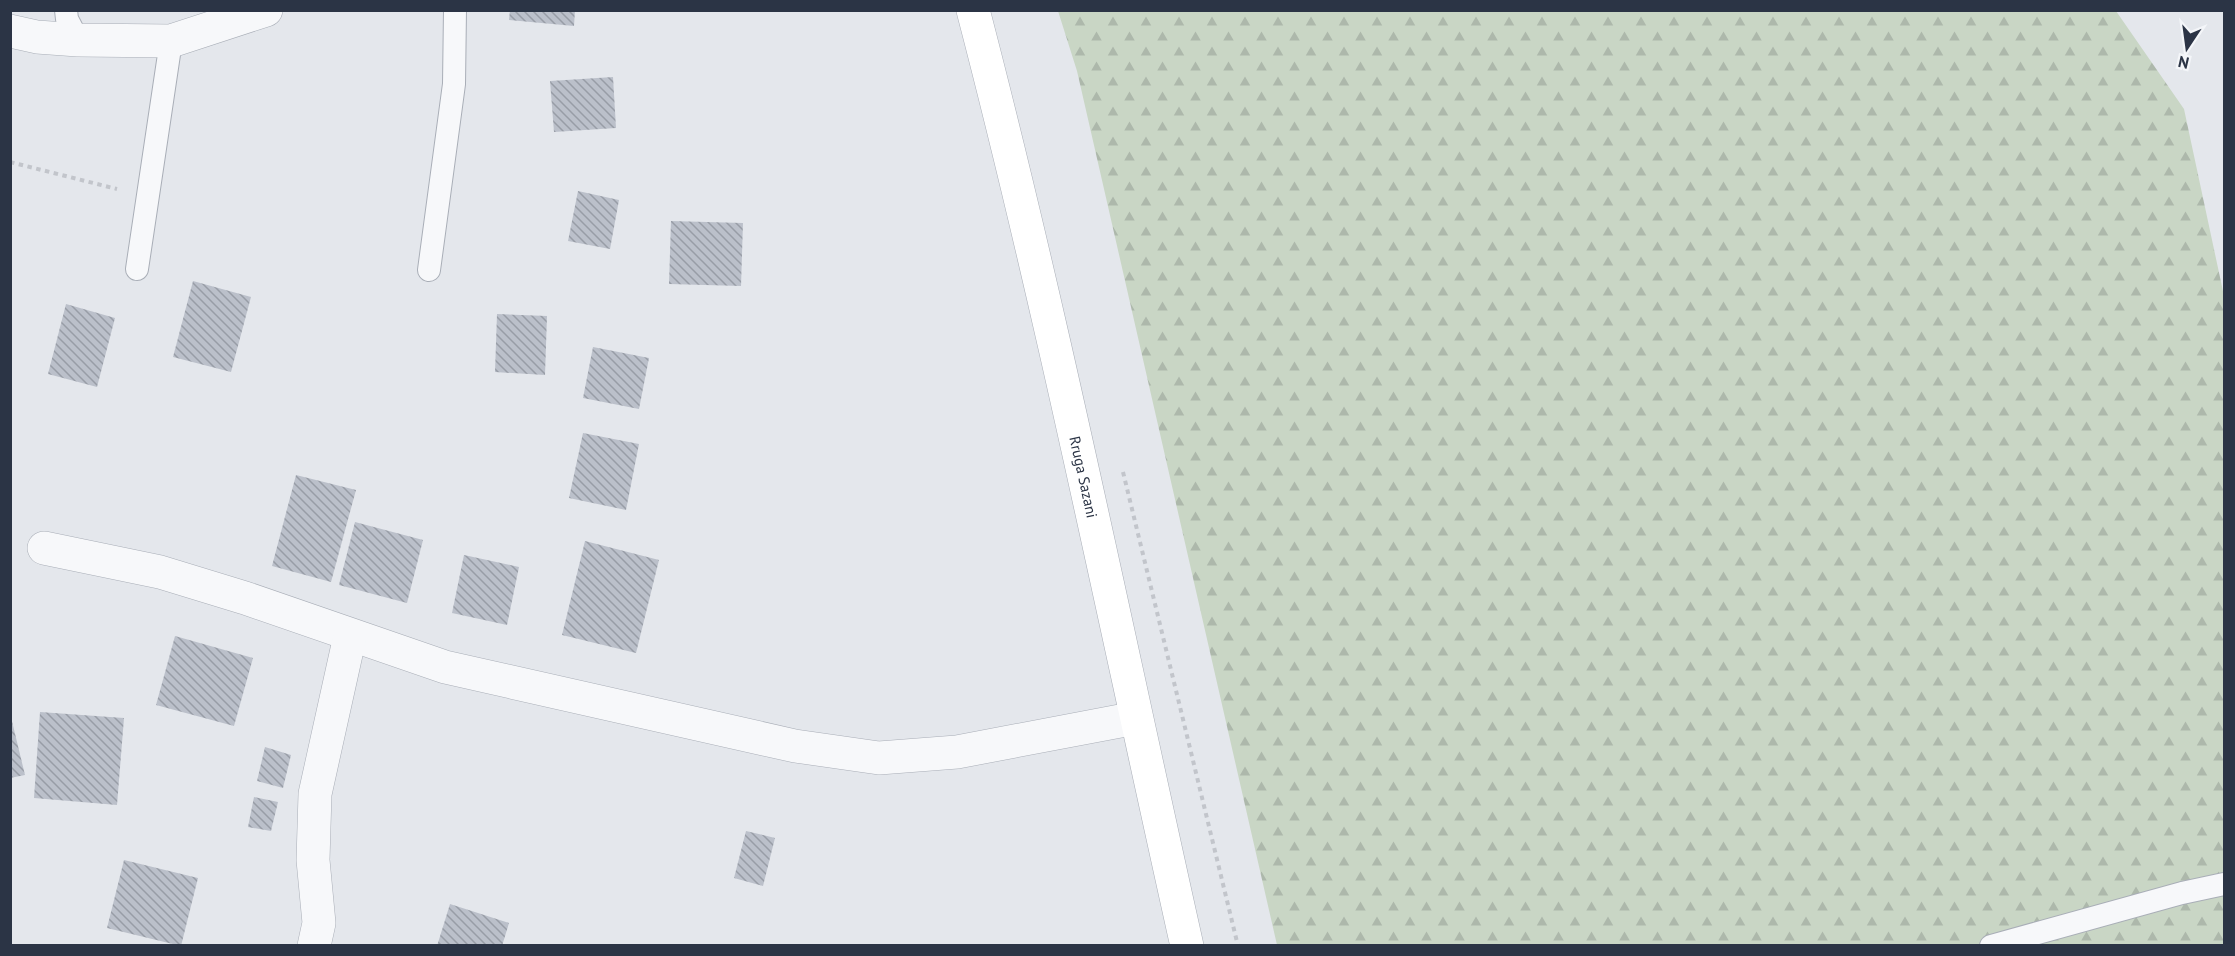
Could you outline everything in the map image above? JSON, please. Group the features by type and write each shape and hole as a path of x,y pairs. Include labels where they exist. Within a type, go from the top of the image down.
{"main road":[{"name":"Rruga Sazani","path":"973,10 1051,323 1187,945"}],"street":[{"path":"10,31 37,37 78,40 171,41 266,10"},
{"path":"44,548 160,572 245,598 445,667 795,746 879,758 957,752 1136,718"},
{"path":"314,945 319,923 313,860 315,794 350,636"}],"lane":[{"path":"66,10 67,19 78,40"},
{"path":"429,270 454,84 455,10"},
{"path":"137,269 171,41"},
{"path":"1991,945 2182,893 2224,884"}],"path":[{"path":"10,162 148,195"},
{"path":"1120,461 1238,945"}],"green space":[{"path":"1058,11 2116,11 2184,109 2224,296 2224,945 1277,945 1077,71"}],"building":[{"path":"510,10 575,10 574,26 509,20"},
{"path":"613,77 616,128 554,132 550,81"},
{"path":"578,191 619,200 610,249 568,241"},
{"path":"671,221 743,223 741,286 669,284"},
{"path":"193,281 251,297 231,372 173,357"},
{"path":"66,304 115,318 97,387 48,374"},
{"path":"497,314 547,316 545,375 495,372"},
{"path":"593,347 649,358 639,409 583,398"},
{"path":"583,433 639,444 626,510 569,498"},
{"path":"296,475 356,490 331,582 272,566"},
{"path":"355,522 423,540 407,603 339,585"},
{"path":"585,541 659,560 636,653 562,635"},
{"path":"464,555 519,567 507,625 452,613"},
{"path":"175,636 253,658 234,726 156,705"},
{"path":"40,712 124,718 117,805 34,798"},
{"path":"10,713 25,775 10,778"},
{"path":"265,747 291,755 283,788 257,781"},
{"path":"254,797 278,802 271,831 248,827"},
{"path":"746,831 775,838 763,886 734,878"},
{"path":"124,860 198,878 181,946 107,928"},
{"path":"450,904 509,923 502,946 437,946"}]}
